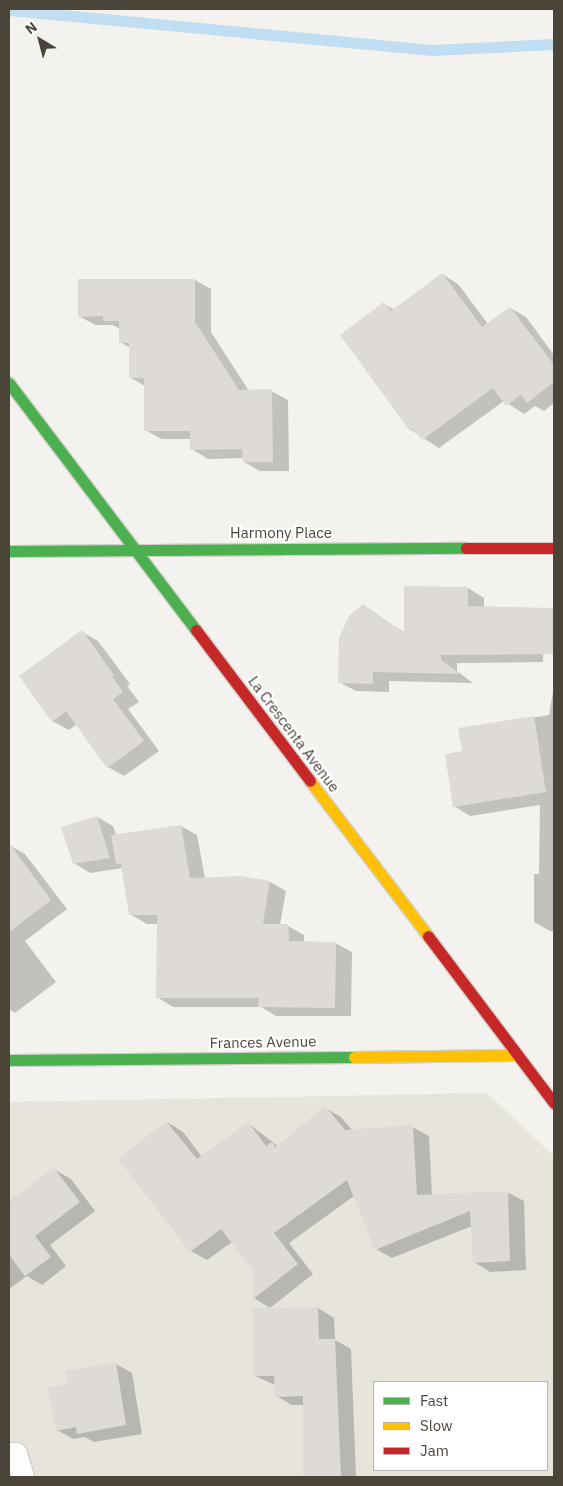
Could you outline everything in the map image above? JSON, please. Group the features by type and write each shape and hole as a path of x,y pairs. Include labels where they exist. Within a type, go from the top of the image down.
{"street":[{"name":"La Crescenta Avenue","path":"9,383 554,1103"},
{"name":"Harmony Place","path":"9,552 135,548 554,548"},
{"name":"Frances Avenue","path":"9,1060 517,1055"}],"lane":[{"path":"9,1454 16,1454 24,1477"}],"shaded area":[{"path":"487,1093 554,1156 554,1477 9,1477 9,1102"}],"building":[{"path":"442,273 482,327 510,307 554,365 554,382 527,403 521,395 506,406 493,388 422,440 413,429 410,431 340,335 384,302 391,311"},
{"path":"78,279 195,279 195,322 239,390 272,389 273,462 243,462 242,449 190,450 190,431 144,431 144,378 129,378 129,343 119,343 119,321 103,321 103,316 78,317"},
{"path":"404,586 468,587 468,606 554,608 554,654 441,655 441,660 460,674 373,672 373,684 338,683 339,638 349,616 363,604 404,633"},
{"path":"82,630 114,675 112,676 123,692 113,699 144,741 107,768 66,711 52,722 19,676"},
{"path":"534,716 546,792 453,807 445,754 462,751 458,728"},
{"path":"97,816 110,858 73,864 61,827"},
{"path":"181,825 190,878 241,876 270,881 263,924 288,924 289,941 336,942 335,1008 258,1007 259,998 156,998 157,915 129,915 121,864 116,864 111,835"},
{"path":"9,843 51,900 9,932"},
{"path":"325,1106 345,1130 413,1125 417,1195 508,1191 510,1261 473,1263 470,1211 375,1250 347,1180 274,1233 298,1264 253,1299 252,1269 221,1229 190,1252 118,1159 166,1121 197,1159 248,1122 266,1146 272,1142 276,1147"},
{"path":"54,1168 80,1202 35,1236 51,1257 25,1276 9,1255 9,1201"},
{"path":"318,1307 319,1339 335,1339 341,1477 303,1477 303,1396 275,1397 274,1376 254,1376 253,1308"},
{"path":"116,1362 126,1425 77,1434 76,1427 56,1431 48,1387 67,1384 65,1371"}],"waterway":[{"path":"9,10 432,50 554,44"}],"traffic: fast":[{"path":"9,383 196,630"},
{"path":"9,551 466,548"},
{"path":"9,1060 354,1057"}],"traffic: slow":[{"path":"310,781 428,936"},
{"path":"354,1057 517,1055"}],"traffic: jam":[{"path":"466,548 554,548"},
{"path":"196,630 310,781"},
{"path":"428,936 554,1103"}]}
